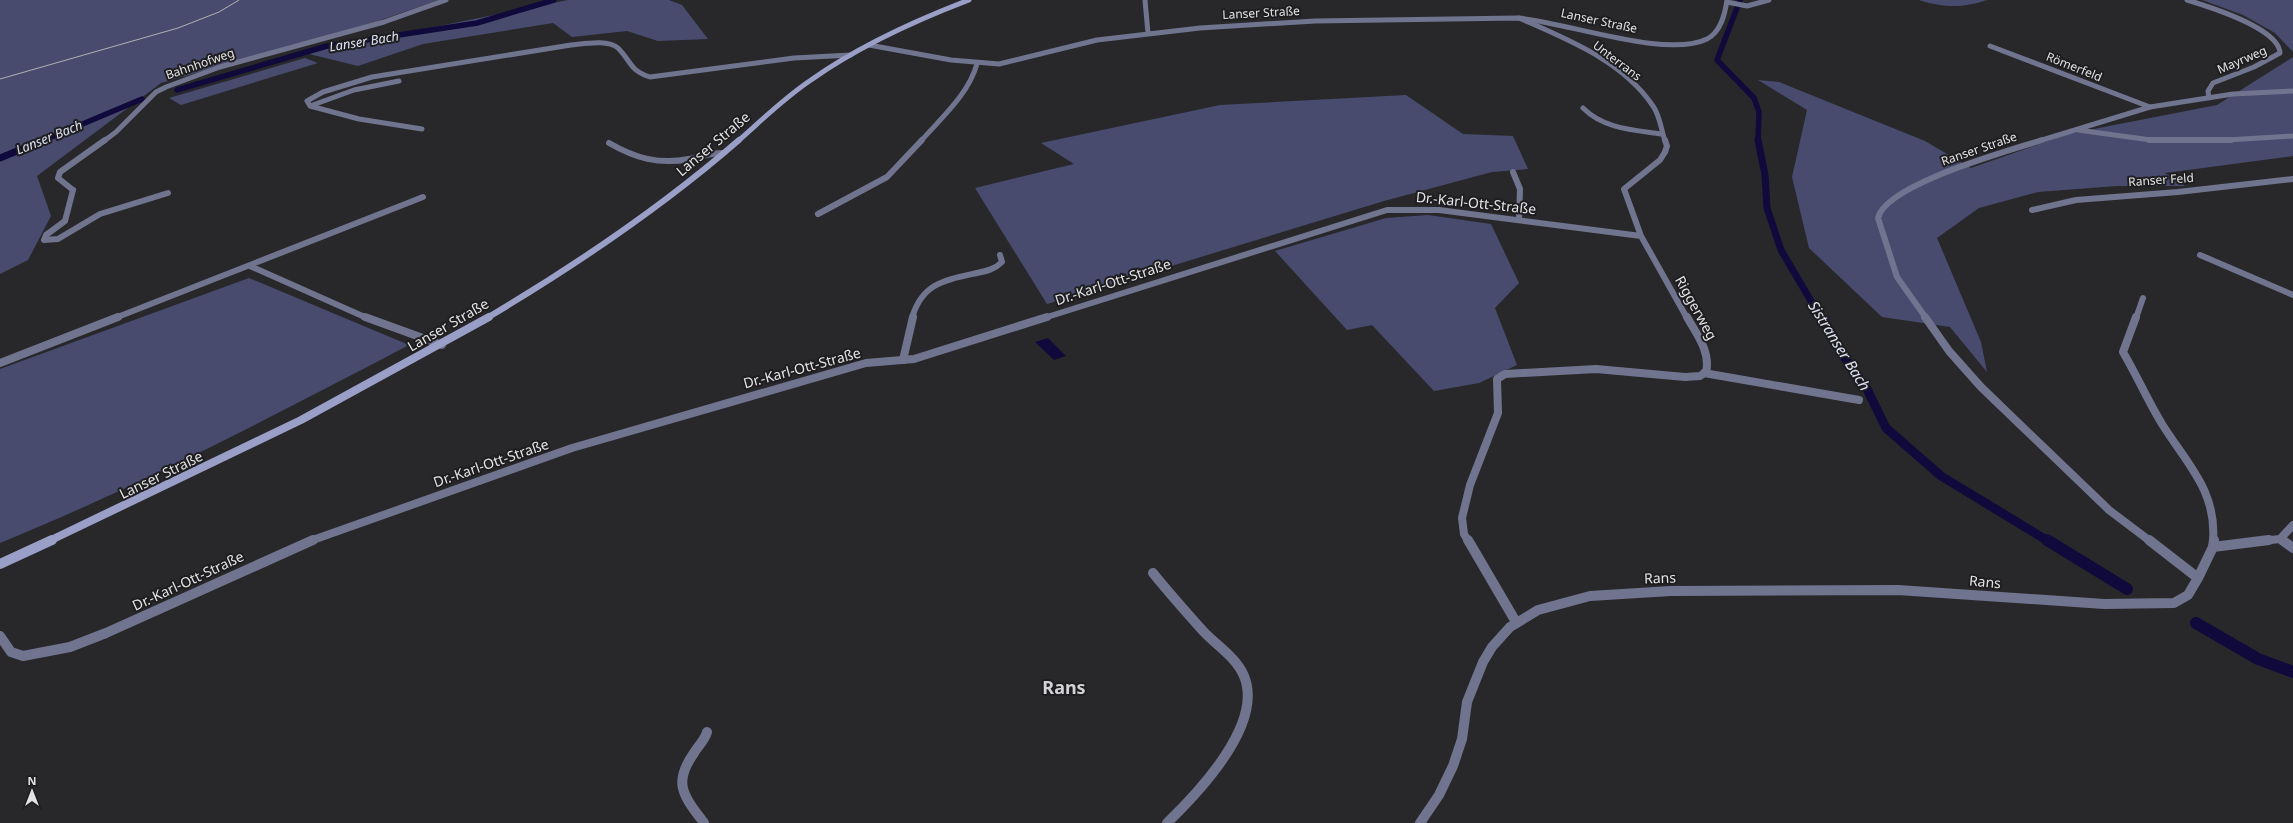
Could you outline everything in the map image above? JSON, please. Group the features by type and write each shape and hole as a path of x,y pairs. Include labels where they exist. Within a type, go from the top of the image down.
{"main road":[{"name":"Lanser Straße","path":"0,564 196,473 337,402 442,345 514,302 622,232 676,192 805,84 869,45 927,17 969,0"}],"street":[{"name":"Bahnhofweg","path":"168,193 105,213 58,239 44,240 46,235 65,220 73,190 68,184 58,178 57,175 116,132 161,90 220,67 384,22 446,0"},
{"path":"1146,0 1148,33"},
{"path":"1727,1 1747,6 1769,0"},
{"name":"Mayrweg","path":"2187,0 2214,9 2257,28 2275,42 2280,50 2280,53 2270,60 2213,83 2208,91 2209,98"},
{"name":"Lanser Straße","path":"869,45 977,64 1016,62 1086,43 1148,33 1308,22 1518,18 1579,28 1651,43 1692,44 1707,38 1715,32 1721,23 1727,1"},
{"name":"Unterrans","path":"1518,18 1585,48 1629,79 1652,105 1662,127 1661,134 1667,146 1665,152"},
{"path":"422,129 359,119 310,106 307,101 318,94 349,82 390,72 484,61 576,45 601,44 617,47 637,74 650,77 794,58 851,55"},
{"name":"Römerfeld","path":"1990,46 2150,107"},
{"path":"818,214 886,177 894,170 965,92 973,78 977,64"},
{"path":"310,106 354,90 399,81"},
{"name":"Ranser Straße","path":"2198,578 2109,510 2011,417 1954,357 1897,277 1878,218 1880,210 1889,202 1941,173 2075,129 2150,107 2209,98 2293,91"},
{"path":"1583,108 1588,114 1607,123 1661,134"},
{"path":"2075,129 2151,140 2227,140 2293,136"},
{"path":"609,143 636,158 655,162 677,161 712,152 723,153"},
{"name":"Riggerweg","path":"1665,152 1660,160 1624,189 1641,236 1704,346 1708,364 1704,373"},
{"path":"1513,172 1520,189 1519,220"},
{"name":"Ranser Feld","path":"2032,210 2076,200 2178,192 2293,179"},
{"path":"0,363 423,197"},
{"name":"Dr.-Karl-Ott-Straße","path":"0,636 11,652 23,656 70,646 106,633 311,541 572,448 866,363 914,359 1387,210 1439,210 1641,236"},
{"path":"903,360 916,310 924,292 938,284 996,268 1002,262 1000,255"},
{"path":"2200,255 2293,295"},
{"path":"250,266 379,323 442,345"},
{"path":"2142,298 2123,352 2162,424 2206,488 2216,518 2214,547 2198,578"},
{"path":"1516,622 1464,534 1462,518 1470,485 1498,413 1497,379 1505,374 1596,369 1685,377 1700,376 1704,373 1858,400"},
{"path":"2214,547 2280,539 2293,525"},
{"path":"2280,539 2293,548"},
{"path":"1153,573 1204,632 1236,665 1244,676 1249,689 1248,704 1230,746 1202,787 1167,823"},
{"name":"Rans","path":"1420,823 1442,792 1452,768 1461,742 1467,703 1481,669 1496,643 1516,622 1537,611 1585,599 1633,593 1673,591 1788,592 1863,589 1921,591 2100,605 2153,605 2174,603 2188,595 2198,578"},
{"path":"704,823 685,798 680,780 688,760 706,736 707,732"}],"shaded area":[{"path":"0,0 439,0 375,22 161,83 37,176 51,216 28,260 0,274"},
{"path":"568,0 669,0 682,5 708,39 658,41 627,31 572,37 553,23 423,44 358,66 305,53"},
{"path":"1919,0 1987,0 1961,6 1945,6"},
{"path":"2202,0 2293,0 2293,52 2275,33 2243,15"},
{"path":"2293,57 2293,156 2165,173 2185,186 2117,186 2038,192 1979,208 1937,238 1981,342 1987,372 1950,327 1882,317 1809,248 1792,177 1807,110 1758,80 1779,82 1925,141 1971,168 2068,134 2217,105"},
{"path":"305,58 318,63 181,105 169,98"},
{"path":"1406,95 1463,134 1513,136 1528,169 1492,172 1384,201 1047,304 975,188 1074,164 1041,143 1220,105"},
{"path":"1428,215 1491,224 1519,283 1495,308 1517,365 1479,383 1434,391 1372,325 1347,330 1275,251 1386,218"},
{"path":"249,278 409,345 156,474 0,543 0,369"},
{"path":"1048,338 1066,356 1054,360 1035,342"}],"waterway":[{"name":"Lanser Bach","path":"177,90 327,46 477,23 554,0"},
{"name":"Sistranser Bach","path":"1740,0 1717,60 1754,98 1759,112 1758,140"},
{"name":"Lanser Bach","path":"42,141 142,99"},
{"name":"Lanser Bach","path":"0,158 44,140"},
{"name":"Sistranser Bach","path":"1758,140 1765,175 1767,208 1781,250 1821,318"},
{"name":"Sistranser Bach","path":"1821,317 1850,366 1867,389 1886,428 1941,476 2048,541"},
{"name":"Sistranser Bach","path":"2047,540 2127,589"},
{"name":"Sistranser Bach","path":"2196,623 2258,659 2293,672"}],"tram line":[{"path":"0,79 178,28 219,12 239,0"}],"district":[{"name":"Rans","path":"1064,688"}]}
